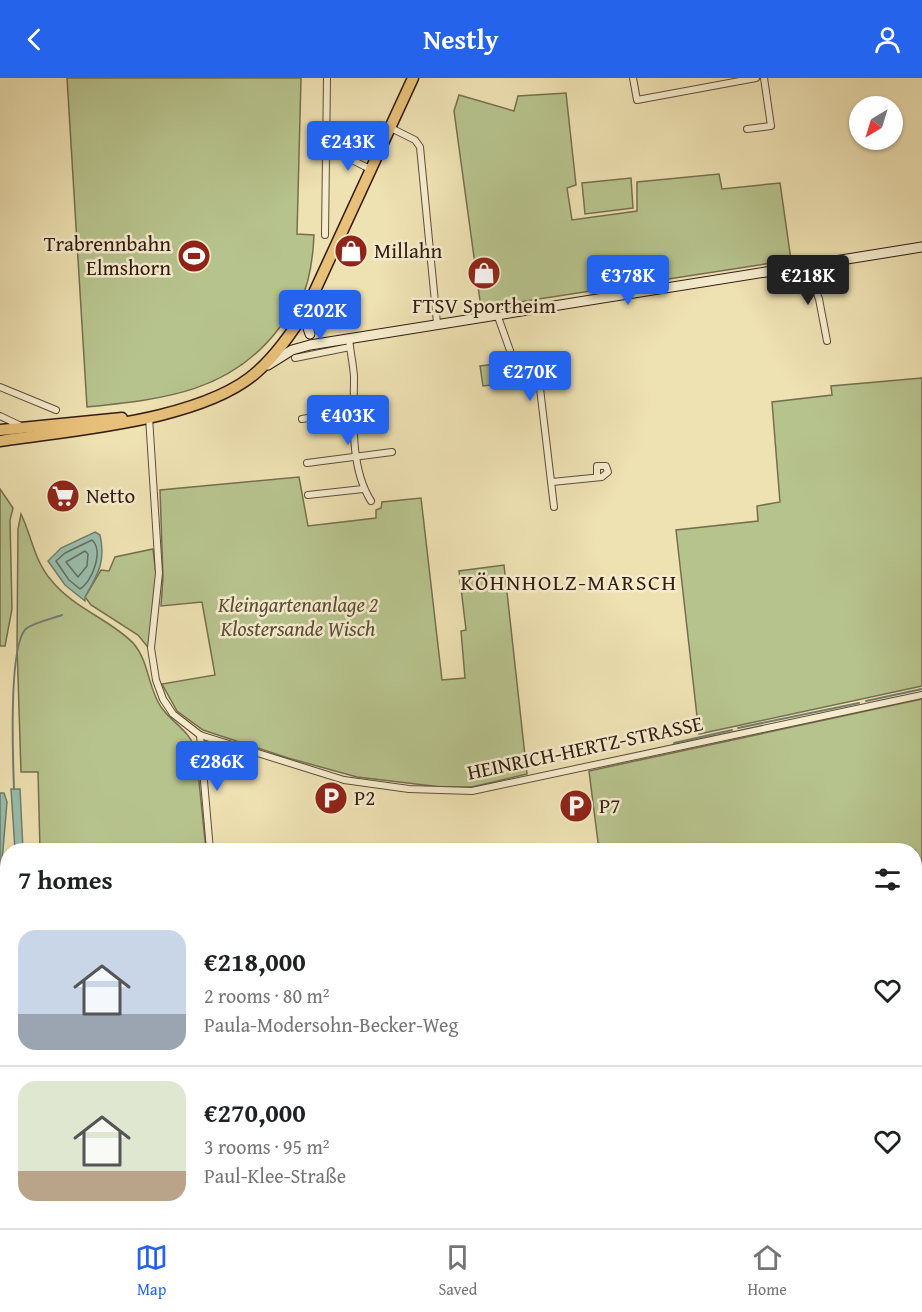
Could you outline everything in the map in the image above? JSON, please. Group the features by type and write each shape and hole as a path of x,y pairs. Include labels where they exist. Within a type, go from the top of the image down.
{"main road":[{"path":"258,371 294,330 315,293 413,78"},
{"path":"0,441 92,429 208,400 235,387 292,350 310,345 331,341 349,342 437,323 922,248"},
{"path":"310,334 307,325 315,293"},
{"path":"294,330 331,341"},
{"path":"294,330 301,340 310,345"},
{"path":"0,430 149,416"}],"street":[{"path":"325,235 328,155 327,78"},
{"path":"633,78 637,100 756,78"},
{"path":"747,129 771,126 764,78"},
{"path":"391,128 415,140 420,147 437,323"},
{"path":"328,155 344,156 372,170"},
{"path":"806,266 819,299 827,341"},
{"path":"497,314 513,358 532,358 537,363 554,507"},
{"path":"295,358 349,342 354,373 353,410 357,456 363,489 371,501"},
{"path":"0,387 56,410"},
{"path":"302,419 353,410"},
{"name":"HEINRICH-HERTZ-STRASSE","path":"149,416 159,573 151,648 163,699 173,714 200,735 344,780 409,789 472,791 922,695"},
{"path":"0,417 26,427"},
{"path":"307,463 392,452"},
{"path":"552,482 597,477"},
{"path":"308,495 363,489"},
{"path":"200,735 209,843"}],"green space":[{"name":"Trabrennbahn Elmshorn","path":"67,78 301,78 297,234 314,235 309,278 296,309 261,349 240,366 217,379 169,396 87,407"},
{"path":"566,93 576,185 567,188 572,220 637,211 637,182 719,174 722,189 780,183 791,260 481,308 454,111 459,95 514,111 518,96"},
{"path":"631,178 633,208 585,214 582,183"},
{"path":"504,363 507,383 483,386 480,366"},
{"path":"922,378 922,686 699,734 676,530 758,521 757,506 780,502 772,402 832,395 831,386"},
{"name":"Kleingartenanlage 2 Klostersande Wisch","path":"299,477 308,526 376,518 376,510 381,508 382,502 421,498 442,680 465,678 461,631 466,630 459,571 504,565 527,774 472,787 441,787 357,777 288,758 203,730 177,711 162,684 215,675 202,602 161,606 163,577 160,490"},
{"path":"0,489 13,508 10,520 12,609 5,646 0,646"},
{"path":"21,514 37,556 51,580 70,599 125,636 139,651 153,692 161,707 186,733 194,745 205,843 40,843 38,772 21,772 17,646 18,529"},
{"path":"153,549 156,575 151,651 138,635 91,605 85,597 101,570 109,571 115,557"},
{"path":"922,699 922,843 598,843 589,771"}],"water":[{"path":"95,532 100,535 102,544 100,568 85,601 65,585 48,561 61,548"},
{"path":"11,789 20,789 23,843 15,843"},
{"path":"0,793 4,793 7,802 4,843 0,843"}],"waterway":[{"path":"14,789 14,678 21,638 27,628 62,615"},
{"path":"866,701 922,689"},
{"path":"738,728 859,703"},
{"path":"674,743 732,730"}],"place":[{"name":"Millahn","path":"351,251"},
{"name":"Trabrennbahn Elmshorn","path":"194,256"},
{"name":"FTSV Sportheim","path":"484,273"},
{"name":"Netto","path":"63,496"},
{"name":"P2","path":"331,798"},
{"name":"P7","path":"576,806"}],"district":[{"name":"KÖHNHOLZ-MARSCH","path":"569,582"}]}
